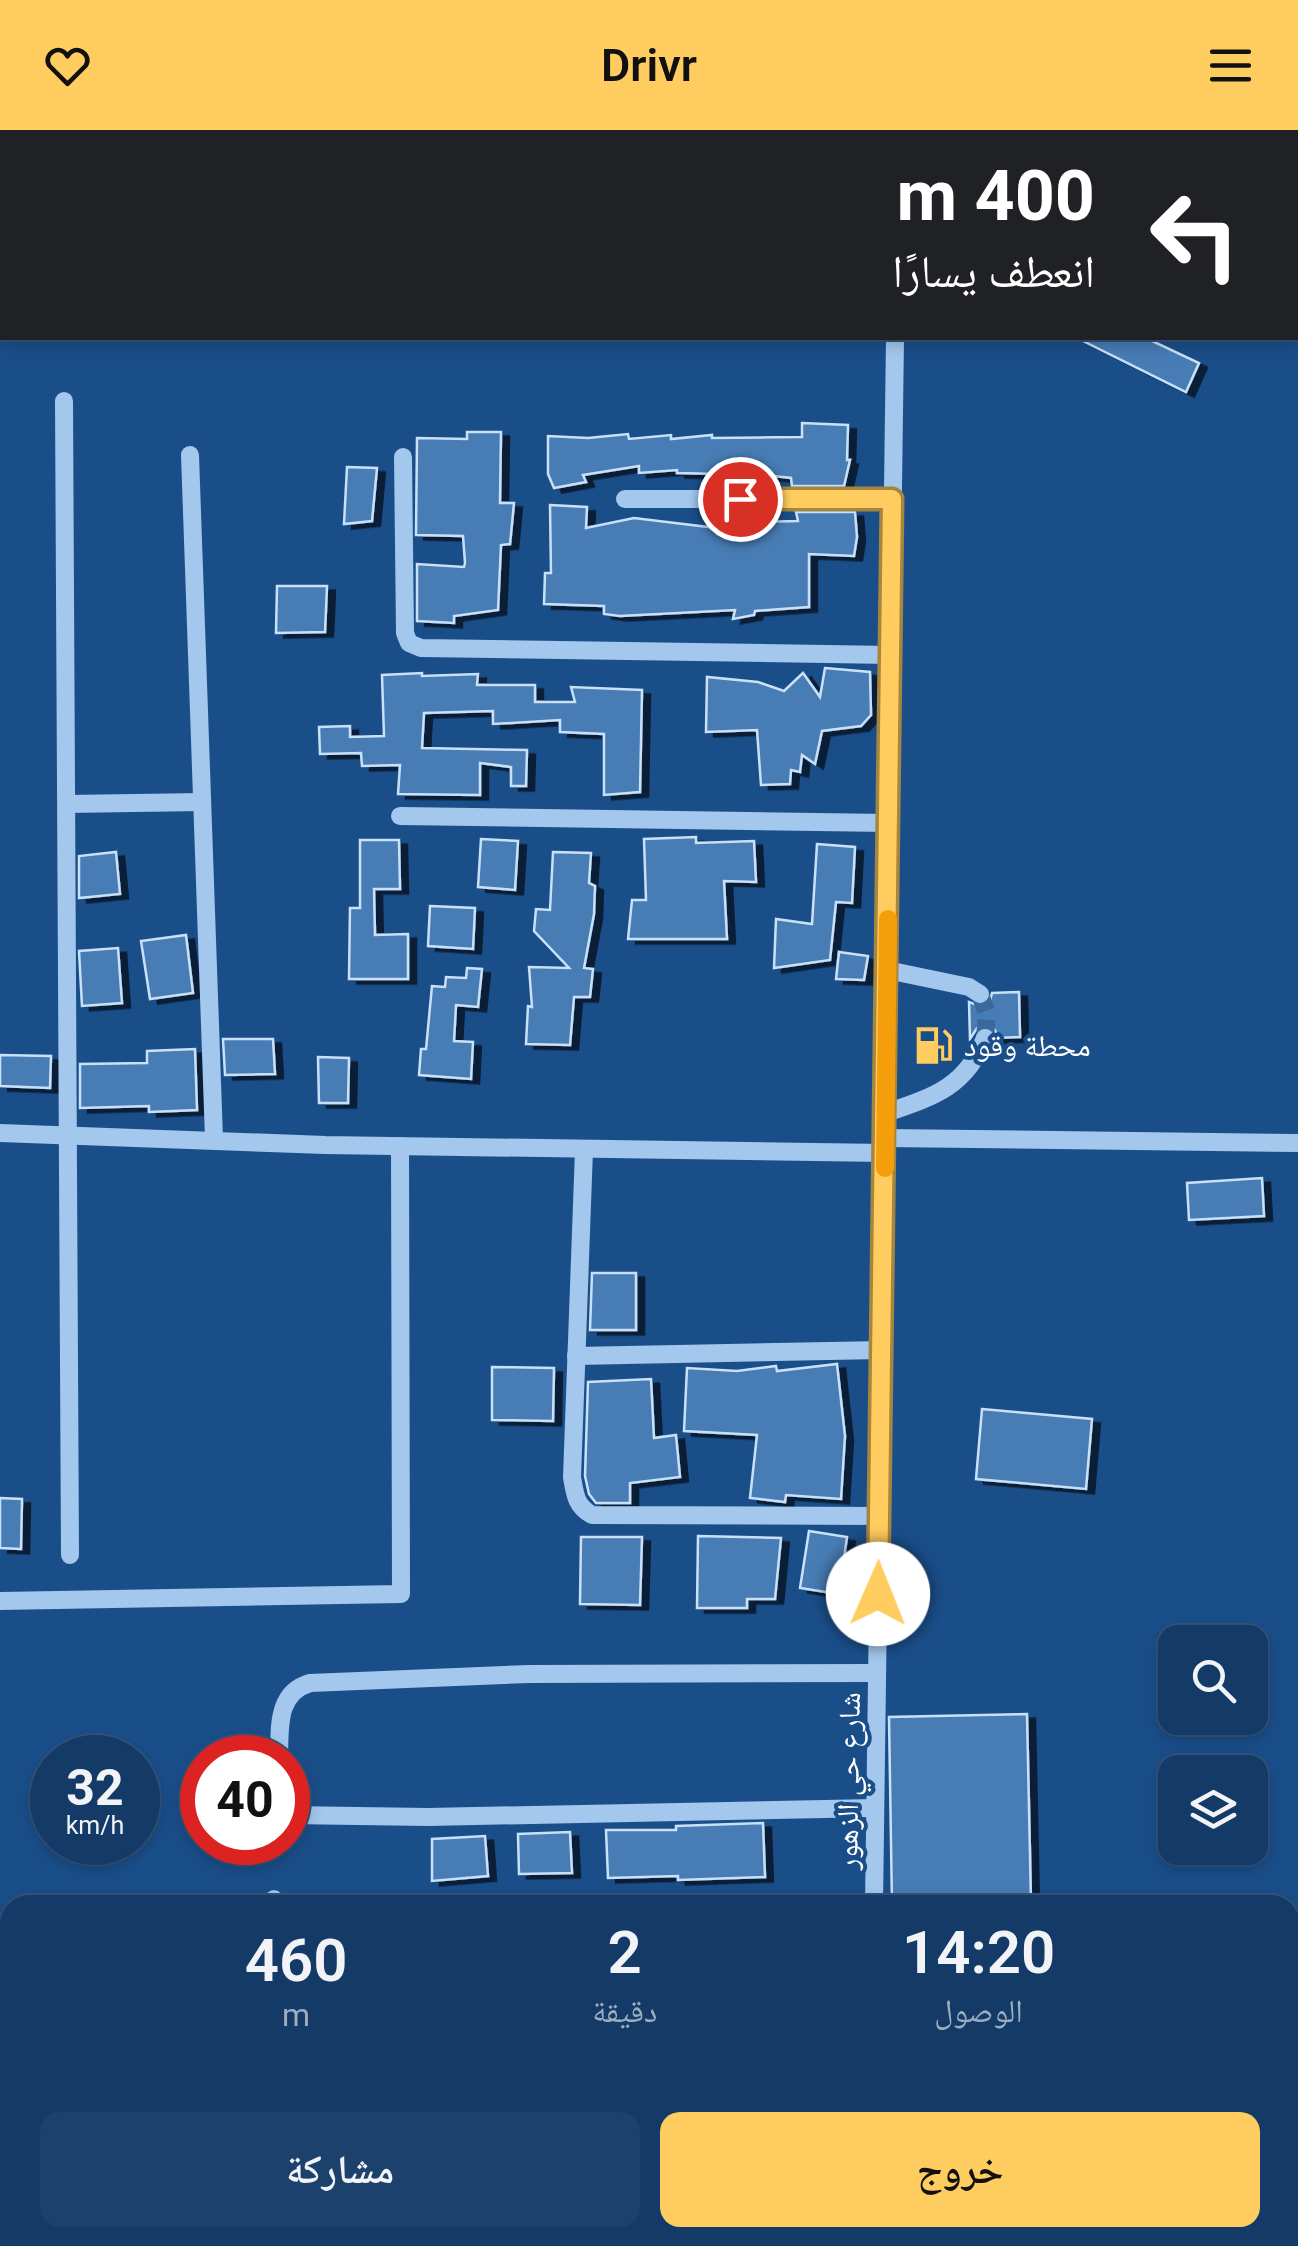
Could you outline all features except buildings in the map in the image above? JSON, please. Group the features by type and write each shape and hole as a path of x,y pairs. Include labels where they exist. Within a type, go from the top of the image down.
{"street":[{"name":"شارع حي الزهور","path":"874,1895 894,340"},
{"path":"64,400 70,1555"},
{"path":"190,455 214,1139"},
{"path":"403,457 404,633 410,643 421,648 891,655"},
{"path":"626,499 892,499"},
{"path":"67,804 202,802"},
{"path":"400,816 889,823"},
{"path":"887,970 969,986 980,994"},
{"path":"886,1113 928,1099 964,1076 985,1038"},
{"path":"0,1132 584,1150 1298,1143"},
{"path":"0,1601 401,1594 400,1146"},
{"path":"584,1150 572,1477 582,1509 592,1515 880,1516"},
{"path":"576,1356 882,1350"},
{"path":"280,1735 287,1696 296,1687 310,1684 529,1674 877,1673"},
{"path":"310,1815 428,1817 875,1808"}],"tunnel":[{"path":"980,994 987,1014 985,1038"}],"slow traffic":[{"path":"885,1168 888,919"}],"place":[{"name":"محطة وقود","path":"934,1045"}],"route":[{"path":"740,499 892,499 878,1594"}]}
